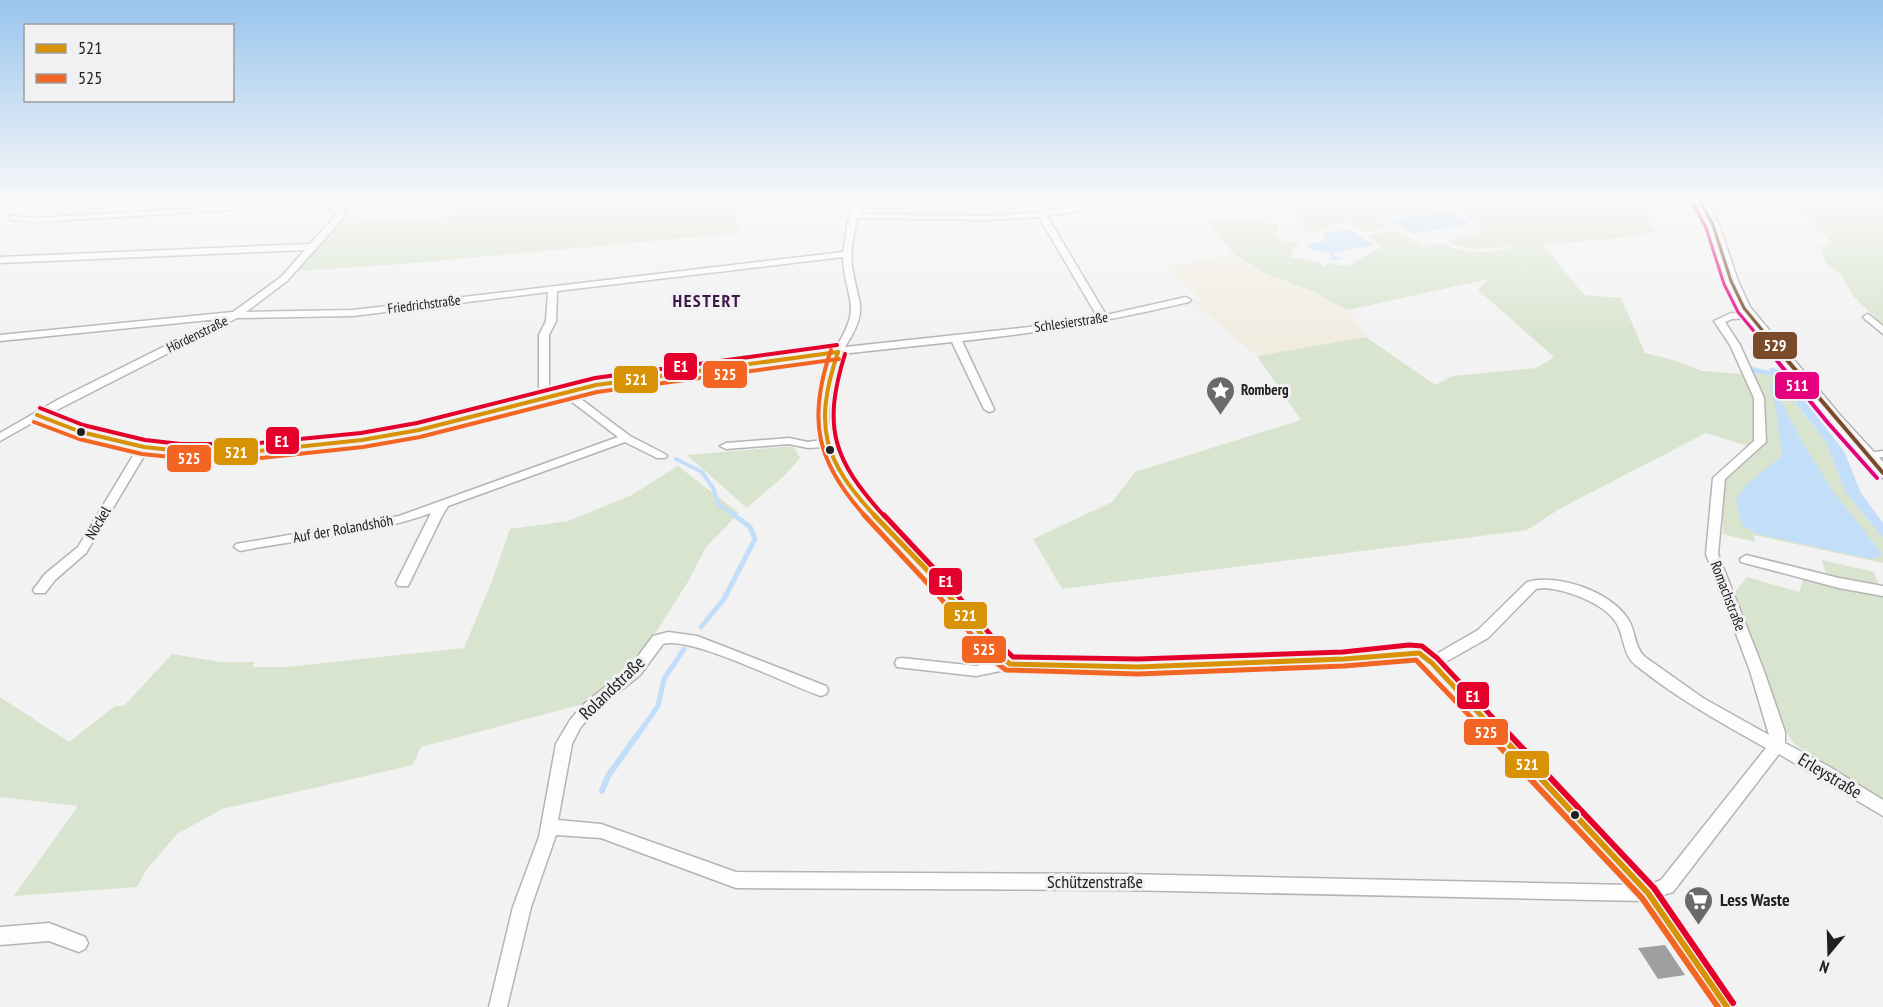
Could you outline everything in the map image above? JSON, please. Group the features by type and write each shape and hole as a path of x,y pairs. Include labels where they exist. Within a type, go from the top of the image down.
{"main road":[{"path":"1720,246 1733,287 1750,316 1875,455 1883,473"}],"street":[{"path":"849,246 849,273 855,290 856,311 845,342 831,367 823,403 826,443 850,487 916,558 999,655 1010,664"},
{"path":"1061,246 1103,318"},
{"path":"0,260 311,247"},
{"name":"Hördenstraße","path":"0,438 37,415 235,315 284,279 311,247"},
{"name":"Friedrichstraße","path":"0,338 235,315 353,313 848,254"},
{"path":"544,399 544,335 551,321 553,289"},
{"name":"Schlesierstraße","path":"37,415 81,432 144,447 190,451 250,452 362,440 419,430 596,385 780,358 956,339 1140,313 1186,300"},
{"name":"Romachstraße","path":"1750,316 1728,317 1719,321 1735,345 1759,398 1760,442 1719,478 1712,554 1757,671 1777,732 1777,745"},
{"path":"1868,317 1883,331"},
{"path":"956,339 990,409"},
{"path":"565,392 626,438 661,456"},
{"name":"Auf der Rolandshöh","path":"240,547 273,540 369,527 445,503 626,438"},
{"path":"726,446 789,441 808,445 826,443"},
{"name":"Nöckel","path":"40,590 50,577 82,550 144,447"},
{"path":"404,583 436,515 445,503"},
{"name":"Romachstraße","path":"1746,559 1839,583 1883,591"},
{"path":"1432,663 1483,634 1532,585 1556,584 1588,594 1624,622 1630,648 1637,659 1688,696 1777,745 1667,886 1648,893"},
{"name":"Rolandstraße","path":"498,1007 522,907 550,827 564,744 575,724 589,708 635,671 658,640 668,637 697,641 821,690"},
{"path":"902,663 976,671 1010,664 1138,667 1344,659 1419,653 1432,663 1648,893 1727,1007"},
{"name":"Erleystraße","path":"1777,745 1849,785 1883,808"},
{"name":"Schützenstraße","path":"550,827 602,831 736,880 1134,882 1648,893"},
{"path":"0,936 49,932 79,943"}],"shaded area":[{"path":"1234,254 1264,273 1313,292 1348,310 1366,337 1257,356 1193,302 1202,299 1167,267"}],"green space":[{"path":"319,246 599,246 403,264 297,271"},
{"path":"1227,246 1297,246 1290,257 1320,262 1321,266 1326,267 1326,263 1348,266 1383,248 1381,246 1448,246 1480,252 1512,247 1544,246 1584,295 1621,298 1645,353 1702,371 1744,374 1758,411 1751,447 1706,433 1561,508 1527,530 1062,589 1033,539 1112,502 1135,472 1301,420 1257,356 1366,337 1435,385 1453,376 1536,368 1554,357 1478,290 1488,279 1347,310 1314,292 1265,273 1234,254"},
{"path":"1459,246 1511,246 1487,248"},
{"path":"1883,246 1883,325 1853,296 1841,274 1826,264 1820,247"},
{"path":"1752,373 1774,376 1827,444 1845,491 1883,538 1883,563 1754,535 1755,542 1723,534 1723,480 1759,447 1765,411 1760,390"},
{"path":"793,446 800,458 784,476 747,508 687,455"},
{"path":"678,466 739,513 706,547 689,580 651,640 625,668 583,704 421,747 413,765 222,809 177,834 146,870 137,887 14,896 78,806 0,797 0,697 69,742 115,706 124,706 172,654 221,662 255,662 252,667 286,667 464,648 492,581 510,529 568,521 632,495"},
{"path":"1822,560 1874,572 1880,589 1827,577"},
{"path":"1747,577 1799,592 1804,577 1883,593 1883,800 1794,744 1786,731 1732,596"}],"water":[{"path":"1308,246 1369,246 1332,253 1345,259 1332,260 1330,254 1307,248"},
{"path":"1748,366 1770,371 1769,368 1780,369 1844,451 1861,493 1883,523 1883,538 1845,491 1827,444 1775,376 1752,373"},
{"path":"1768,380 1773,385 1801,440 1832,490 1882,554 1879,557 1871,559 1757,534 1742,525 1736,500 1746,485 1782,456 1776,408"}],"building":[{"path":"1665,945 1685,975 1658,979 1638,948"}],"waterway":[{"path":"676,459 702,472 713,488 719,505 734,515"},
{"path":"701,627 724,599 755,539 750,527 734,515"},
{"path":"637,736 658,706 664,679 684,649"},
{"path":"602,791 608,776 638,734"}],"transit line":[{"name":"511","path":"1712,246 1724,284 1738,312 1828,423 1877,478"},
{"name":"529","path":"1720,246 1731,281 1744,308 1834,418 1883,473"},
{"name":"E1","path":"40,408 83,425 145,440 181,444 250,444 361,433 417,423 595,378 837,345"},
{"name":"525","path":"831,350 817,407 818,431 826,461 845,493 910,563 993,660 1006,670 1138,674 1344,666 1416,660 1642,898 1718,1007"},
{"name":"521","path":"838,352 828,385 824,418 827,441 841,474 864,504 926,569 999,655 1010,664 1138,667 1344,659 1419,653 1432,663 1648,893 1727,1007"},
{"name":"521","path":"37,415 81,432 144,447 181,451 250,452 362,440 419,430 596,385 838,352"},
{"name":"E1","path":"845,354 832,407 833,428 841,457 881,512 943,578 994,639 1013,657 1138,659 1343,652 1409,645 1422,646 1437,658 1654,888 1733,1003"},
{"name":"525","path":"34,422 79,439 142,454 181,458 251,459 363,447 420,437 597,392 839,359"}],"place":[{"name":"Romberg","path":"1220,416"},
{"name":"Less Waste","path":"1699,926"}],"district":[{"name":"HESTERT","path":"707,301"}]}
